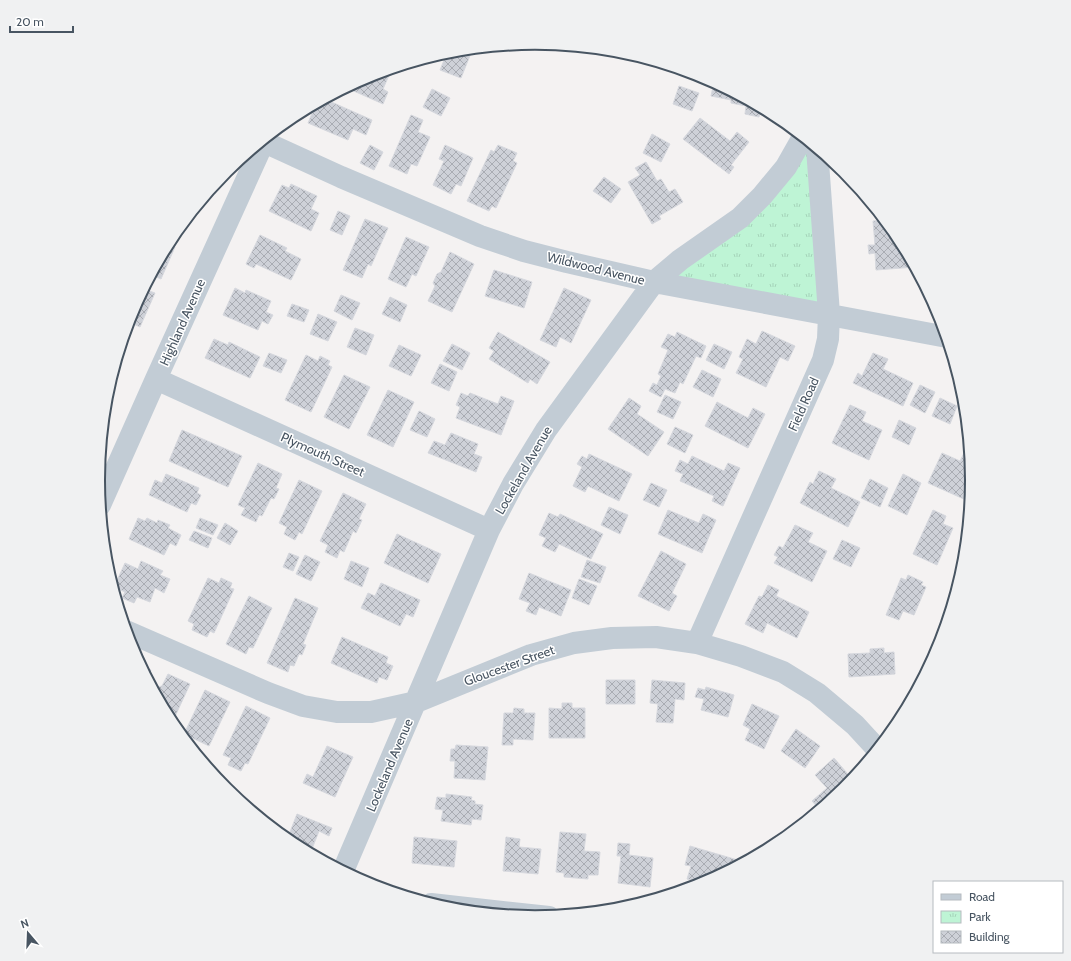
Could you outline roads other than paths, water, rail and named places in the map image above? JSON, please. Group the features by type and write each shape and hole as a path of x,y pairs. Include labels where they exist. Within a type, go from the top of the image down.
{"street":[{"name":"Lockeland Avenue","path":"345,867 489,530 513,484 546,430 654,282 680,260 740,218 762,196 786,167 801,141"},
{"name":"Wildwood Avenue","path":"268,143 348,180 480,236 524,251 654,282 941,336"},
{"name":"Highland Avenue","path":"105,493 260,150"},
{"name":"Field Road","path":"697,643 823,360 828,339 829,314 818,156"},
{"name":"Plymouth Street","path":"156,379 489,530"},
{"name":"Gloucester Street","path":"134,636 268,693 303,706 337,712 371,712 416,702 531,655 574,643 612,638 656,637 697,643 741,656 783,672 817,693 855,725 874,746"}]}
